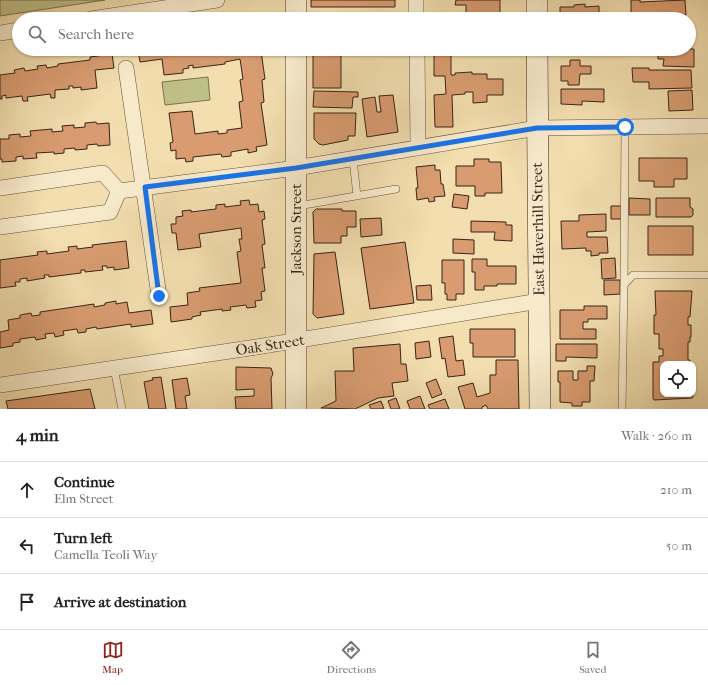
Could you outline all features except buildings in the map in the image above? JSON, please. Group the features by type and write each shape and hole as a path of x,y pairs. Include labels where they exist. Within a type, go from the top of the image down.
{"main road":[{"path":"296,0 296,12"},
{"path":"537,0 537,12"},
{"name":"Jackson Street","path":"296,56 296,409"},
{"name":"East Haverhill Street","path":"537,56 540,409"}],"street":[{"path":"138,12 217,0"},
{"path":"416,0 416,12"},
{"path":"0,33 12,31"},
{"path":"417,56 418,148"},
{"path":"126,68 145,187 159,296"},
{"path":"119,191 296,168 537,128 708,126"},
{"path":"0,188 103,173 119,191"},
{"path":"0,227 110,212 119,191"},
{"name":"Oak Street","path":"0,385 539,301"}],"lane":[{"path":"622,409 625,127"},
{"path":"353,159 357,196"},
{"path":"296,206 396,189"},
{"path":"624,285 634,275 708,275"},
{"path":"114,368 122,409"}],"green space":[{"path":"0,0 105,0 26,12 12,12 12,14 0,16"},
{"path":"208,77 210,100 165,105 162,82"}],"route":[{"path":"159,296 145,187 296,168 537,128 625,127"}]}
